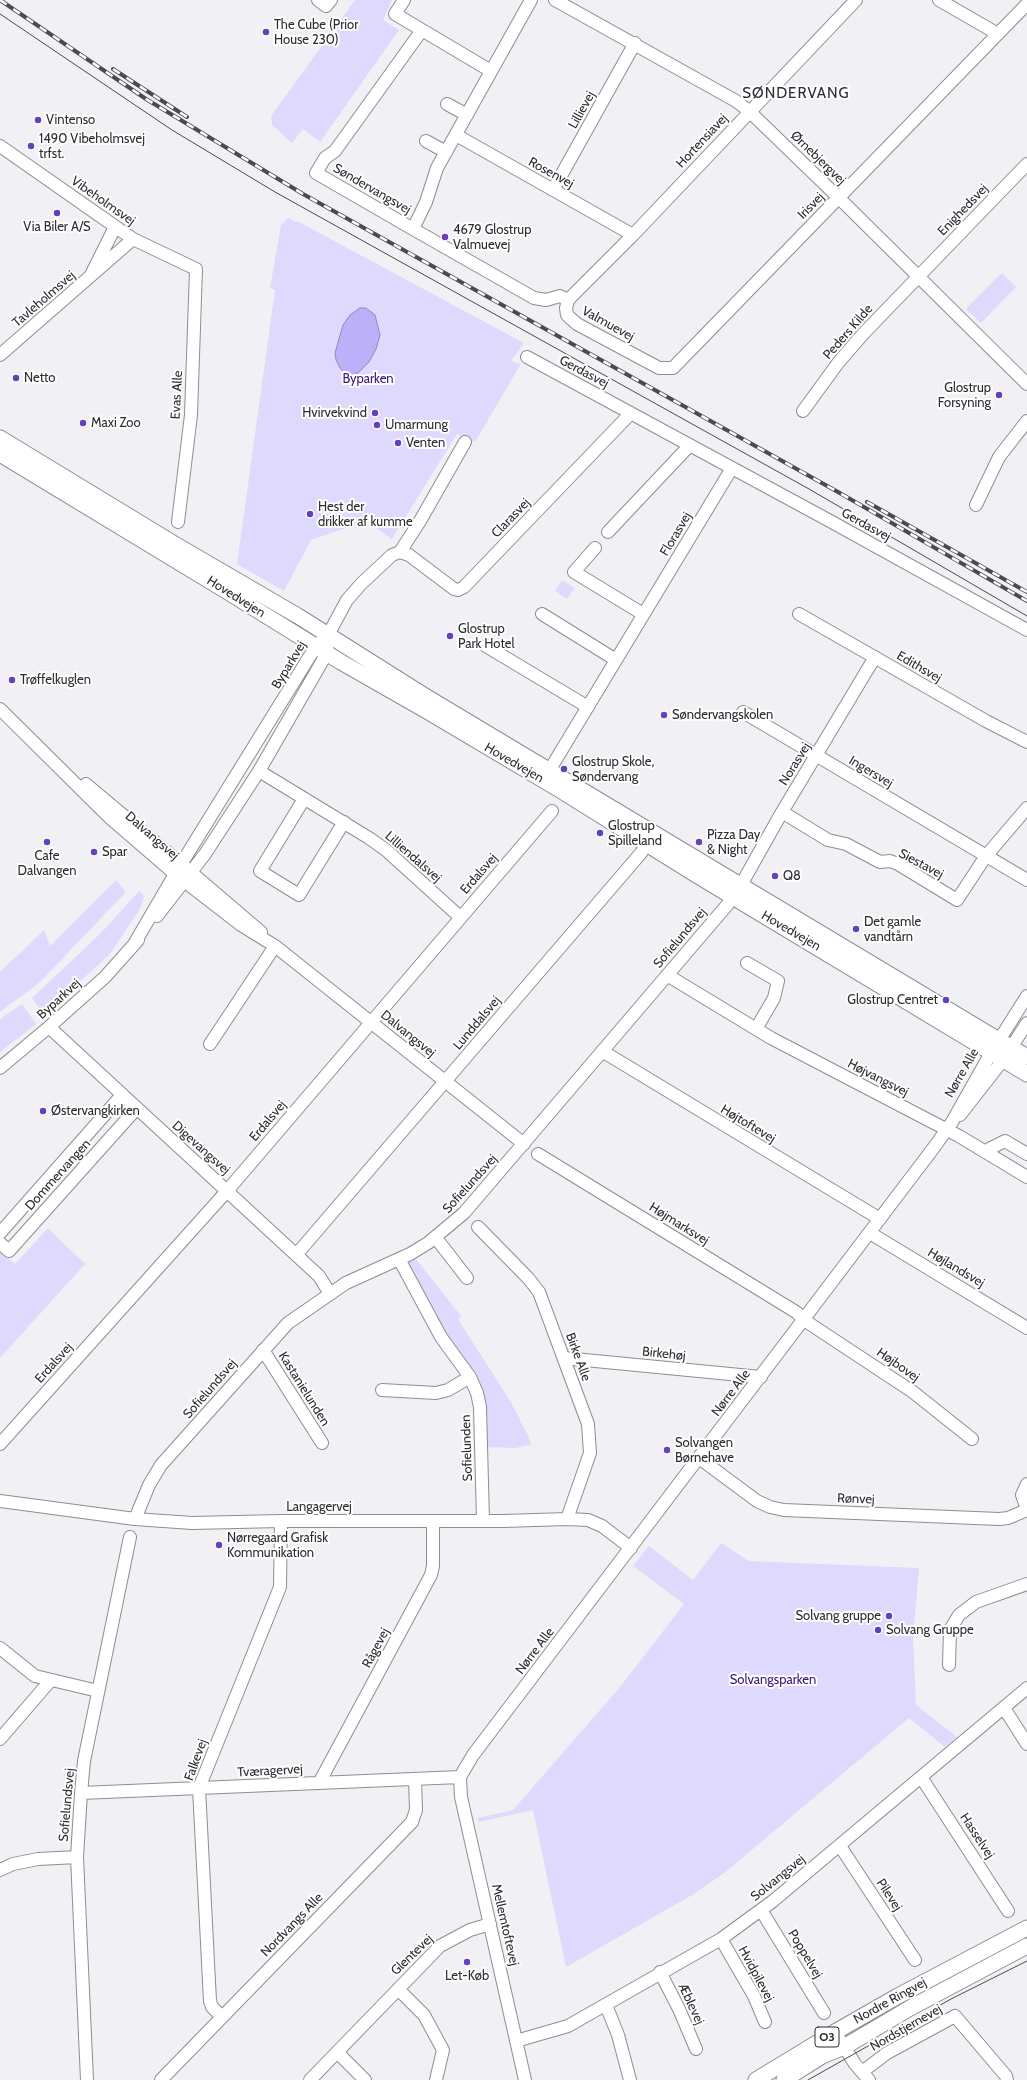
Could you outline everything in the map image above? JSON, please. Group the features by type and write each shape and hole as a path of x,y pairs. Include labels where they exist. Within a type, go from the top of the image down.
{"main road":[{"name":"Hovedvejen","path":"0,438 328,635 549,771 736,891 1005,1043 1027,1057"},
{"name":"Hovedvejen","path":"0,454 321,650 428,711 652,848 696,867 730,887 830,954 1027,1074"},
{"name":"Nordre Ringvej","path":"756,2080 834,2032 898,1996 1027,1928"},
{"name":"Nordre Ringvej","path":"784,2080 822,2056 845,2049 910,2008 1027,1946"},
{"path":"985,1968 1001,1965 1027,1954"},
{"path":"793,2080 845,2049 844,2036 882,2011 898,1996"}],"street":[{"path":"318,0 326,6 330,0"},
{"path":"404,0 394,14 491,71"},
{"name":"Søndervangsvej","path":"422,30 335,151 325,158 316,173 413,229 426,202 437,168 531,0"},
{"name":"Ørnebjergvej","path":"555,0 635,43 736,101 749,111 919,276 1027,384"},
{"name":"Hortensiavej","path":"568,300 633,235 749,111 856,0"},
{"path":"944,1 998,34"},
{"name":"Irisvej","path":"656,366 666,370 676,366 1027,4"},
{"name":"Lillievej","path":"553,190 635,43"},
{"path":"447,104 467,115"},
{"name":"Rosenvej","path":"456,135 633,235"},
{"path":"426,141 446,152"},
{"name":"Vibeholmsvej","path":"0,146 133,239 196,269"},
{"name":"Enighedsvej","path":"919,276 1027,164"},
{"name":"Tavleholmsvej","path":"89,279 115,227"},
{"name":"Valmuevej","path":"413,229 534,298 546,300 560,296 568,300 566,308 571,319 656,366"},
{"name":"Tavleholmsvej","path":"0,355 89,279 133,239"},
{"name":"Evas Alle","path":"178,522 191,415 196,269"},
{"name":"Peders Kilde","path":"803,411 838,363 863,334 919,276"},
{"name":"Gerdasvej","path":"527,357 1027,630"},
{"name":"Clarasvej","path":"400,552 410,555 454,589 458,590 464,587 631,413"},
{"path":"976,505 999,457 1027,421"},
{"path":"400,552 420,521 465,442"},
{"path":"608,532 690,445"},
{"name":"Florasvej","path":"549,771 732,468"},
{"path":"595,548 574,572 643,614"},
{"name":"Byparkvej","path":"0,1068 105,977 133,946 189,877 259,771 328,635 354,591 392,555 400,552"},
{"path":"542,614 616,660"},
{"name":"Edithsvej","path":"799,614 986,721 1027,742"},
{"path":"486,646 588,707"},
{"name":"Byparkvej","path":"133,946 178,869 321,650"},
{"name":"Norasvej","path":"736,891 875,657"},
{"name":"Dalvangsvej","path":"0,709 110,818 250,921 275,946 524,1144"},
{"name":"Ingersvej","path":"743,712 986,856"},
{"name":"Lilliendalsvej","path":"259,771 344,822 386,850 460,917"},
{"path":"304,798 260,870 299,895 344,822"},
{"path":"1027,808 986,856 1027,880"},
{"name":"Erdalsvej","path":"0,1444 227,1191 552,810"},
{"name":"Siestavej","path":"782,812 828,840 843,843 880,862 890,861 898,864 957,900 986,856"},
{"name":"Lunddalsvej","path":"296,1255 641,853 652,848"},
{"name":"Sofielundsvej","path":"135,1519 149,1485 161,1465 288,1323 329,1292 346,1282 399,1259 436,1238 464,1214 728,904 736,891"},
{"path":"210,1044 275,946"},
{"path":"748,963 778,981 774,998 756,1029"},
{"name":"Højvangsvej","path":"667,975 756,1029 949,1126 987,1153 1027,1177"},
{"path":"1005,1043 1027,996"},
{"path":"1005,1043 1027,1023"},
{"name":"Digevangsvej","path":"49,1027 321,1278 329,1292"},
{"name":"Nørre Alle","path":"460,1777 473,1756 870,1233 949,1126 963,1112 1005,1043"},
{"name":"Højtoftevej","path":"602,1051 880,1219"},
{"name":"Dommervangen","path":"0,1233 122,1095"},
{"name":"Dommervangen","path":"0,1243 9,1251 137,1108"},
{"path":"987,1153 989,1149 1005,1141 1027,1154"},
{"name":"Højmarksvej","path":"538,1154 796,1312 804,1320"},
{"name":"Birke Alle","path":"478,1227 528,1278 539,1292 588,1424 590,1453 567,1518"},
{"name":"Højlandsvej","path":"870,1233 1027,1328"},
{"path":"436,1238 467,1278"},
{"name":"Sofielunden","path":"399,1259 441,1337 470,1377 477,1393 480,1407 483,1521"},
{"name":"Højbovej","path":"804,1320 913,1392 972,1439"},
{"name":"Kastanielunden","path":"263,1350 322,1443"},
{"name":"Birkehøj","path":"564,1358 760,1378"},
{"path":"382,1390 436,1392 448,1390 470,1377"},
{"name":"Rønvej","path":"699,1458 758,1501 770,1507 784,1510 999,1519 1027,1510"},
{"path":"1027,1484 1022,1495 1027,1510"},
{"name":"Langagervej","path":"0,1501 135,1519 192,1523 281,1521 483,1521 567,1518 588,1520 602,1526 631,1548"},
{"name":"Falkevej","path":"222,2017 212,2007 210,2001 199,1788 280,1587 281,1521"},
{"name":"Rågevej","path":"319,1783 431,1575 433,1566 433,1521"},
{"name":"Sofielundsvej","path":"87,2080 77,1857 81,1793 84,1761 130,1537"},
{"path":"949,1665 950,1630 960,1615 976,1602 1027,1584"},
{"path":"0,1648 28,1672 50,1681 98,1691"},
{"path":"0,1739 50,1681"},
{"name":"Solvangsvej","path":"516,2041 568,2026 660,1972 721,1939 761,1910 840,1846 1027,1688"},
{"path":"1004,1708 1027,1744"},
{"name":"Tværagervej","path":"81,1793 460,1777"},
{"name":"Mellemtoftevej","path":"460,1777 461,1796 516,2041 523,2079"},
{"name":"Hasselvej","path":"921,1777 1008,1911"},
{"name":"Nordvangs Alle","path":"161,2080 412,1822 416,1810 414,1779"},
{"name":"Pilevej","path":"840,1846 915,1960"},
{"path":"0,1870 13,1864 38,1859 77,1857"},
{"name":"Poppelvej","path":"761,1910 824,2013"},
{"name":"Glentevej","path":"310,2080 444,1943 470,1930 490,1924"},
{"name":"Hvidpilevej","path":"721,1939 754,1996 764,2022"},
{"name":"Æblevej","path":"660,1972 679,2009 696,2049"},
{"name":"Glentevej","path":"398,1989 424,2015 442,2048 436,2080"},
{"path":"606,2005 618,2034 630,2080"},
{"name":"Nordstjernevej","path":"834,2032 865,2076 887,2054 955,2016 1006,2076 1007,2080"},
{"path":"337,2052 365,2080"}],"green space":[{"path":"355,0 392,0 383,20 399,30 320,142 303,129 292,143 272,125 271,116"},
{"name":"Byparken","path":"288,218 296,222 297,221 524,343 511,361 521,364 475,442 457,434 392,539 366,521 311,540 284,591 237,564 275,290 270,288 281,225"},
{"path":"1002,273 1016,287 981,323 966,309"},
{"path":"562,580 575,588 567,599 555,591"},
{"path":"116,880 126,892 40,982 0,1012 0,972 44,930 50,946"},
{"path":"139,891 144,896 140,909 110,954 50,1009 43,1013 32,998 101,933"},
{"path":"22,1004 36,1024 0,1052 0,1019"},
{"path":"48,1228 85,1264 0,1358 0,1251 15,1264"},
{"path":"416,1259 461,1316 458,1319 512,1404 531,1445 515,1448 484,1447 483,1405 406,1263"},
{"name":"Solvangsparken","path":"721,1543 749,1561 919,1568 913,1639 916,1705 957,1737 945,1747 909,1718 723,1874 692,1895 566,1967 533,1810 479,1822 478,1818 513,1810 620,1687 684,1604 633,1566 649,1546 693,1580"}],"shaded area":[{"path":"360,308 366,308 375,315 380,335 376,349 369,362 358,373 352,376 340,368 336,360 335,353 343,325 350,315"}],"tram line":[{"path":"0,14 172,130 275,192 809,489 1027,616"},
{"path":"808,2080 951,1999 1027,1961"}],"railway":[{"path":"0,0 146,99 303,194 838,492 1027,601"},
{"path":"113,69 187,117"},
{"path":"867,502 1027,592"}],"place":[{"name":"The Cube (Prior House 230)","path":"266,32"},
{"name":"Vintenso","path":"38,120"},
{"name":"1490 Vibeholmsvej trfst.","path":"31,146"},
{"name":"Via Biler A/S","path":"57,213"},
{"name":"4679 Glostrup Valmuevej","path":"445,237"},
{"name":"Netto","path":"16,378"},
{"name":"Glostrup Forsyning","path":"999,395"},
{"name":"Hvirvekvind","path":"375,413"},
{"name":"Maxi Zoo","path":"83,423"},
{"name":"Umarmung","path":"377,425"},
{"name":"Venten","path":"398,443"},
{"name":"Hest der drikker af kumme","path":"310,514"},
{"name":"Glostrup Park Hotel","path":"450,636"},
{"name":"Trøffelkuglen","path":"12,680"},
{"name":"Søndervangskolen","path":"664,715"},
{"name":"Glostrup Skole, Søndervang","path":"564,769"},
{"name":"Glostrup Spilleland","path":"600,833"},
{"name":"Cafe Dalvangen","path":"47,842"},
{"name":"Pizza Day & Night","path":"699,842"},
{"name":"Spar","path":"94,852"},
{"name":"Q8","path":"775,876"},
{"name":"Det gamle vandtårn","path":"856,929"},
{"name":"Glostrup Centret","path":"946,1000"},
{"name":"Østervangkirken","path":"43,1111"},
{"name":"Solvangen Børnehave","path":"667,1450"},
{"name":"Nørregaard Grafisk Kommunikation","path":"219,1545"},
{"name":"Solvang gruppe","path":"889,1616"},
{"name":"Solvang Gruppe","path":"878,1630"},
{"name":"Let-Køb","path":"467,1962"}],"district":[{"name":"SØNDERVANG","path":"796,94"}]}
